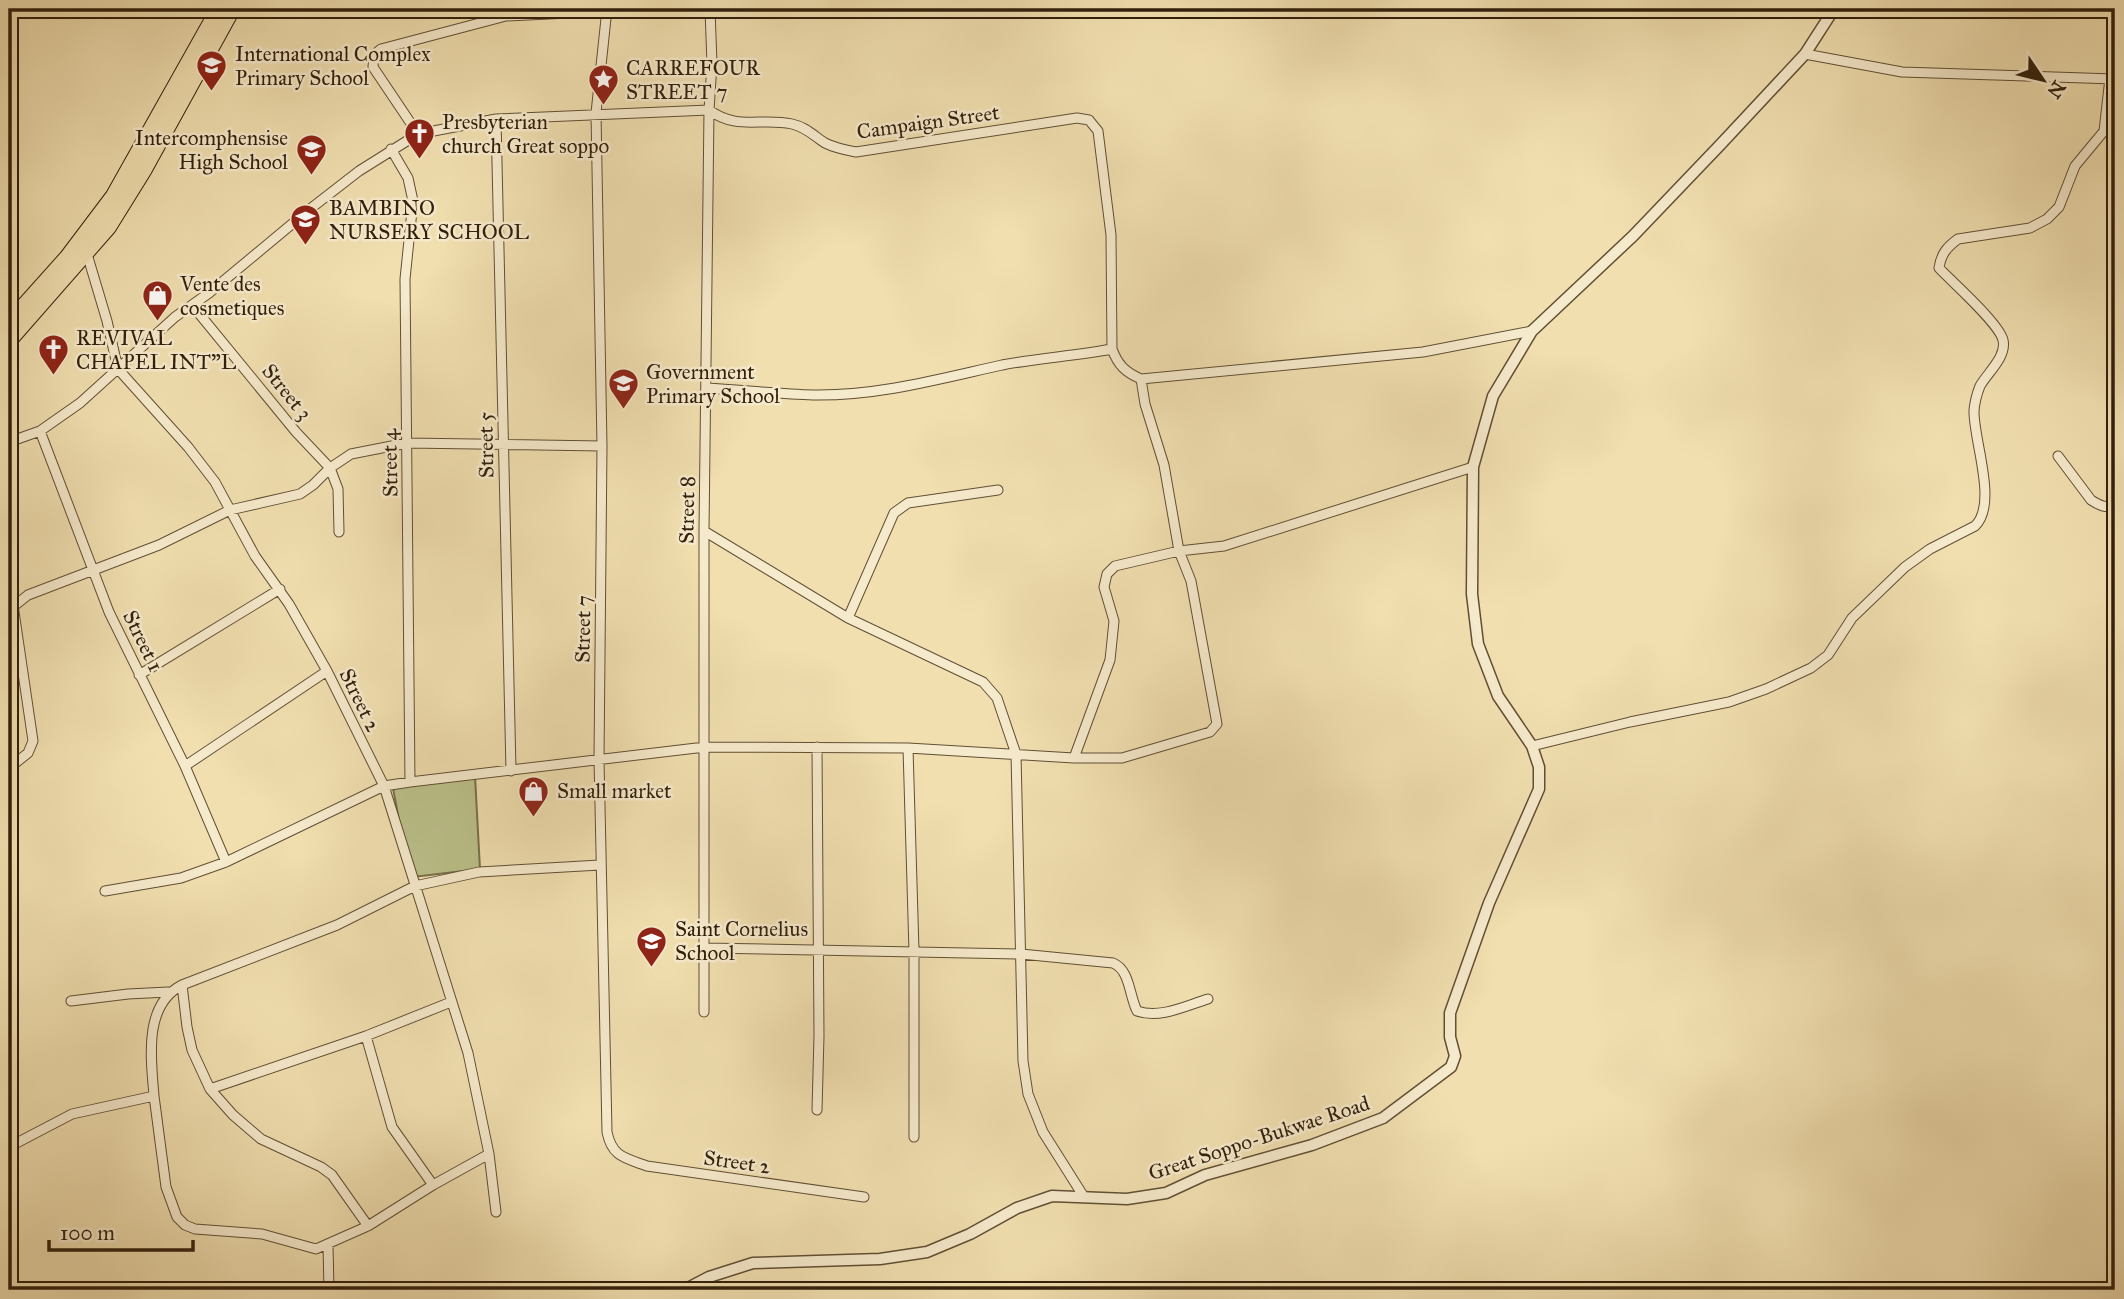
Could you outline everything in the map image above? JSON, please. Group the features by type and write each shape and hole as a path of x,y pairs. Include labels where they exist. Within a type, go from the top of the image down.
{"highway":[{"path":"9,323 68,257 114,196 219,9"},
{"path":"9,340 108,227 144,169 232,9"}],"street":[{"name":"Street 7","path":"606,9 596,113 602,446 600,865 607,1132 610,1146"},
{"path":"418,134 373,67 374,55 381,49 506,12 650,9"},
{"name":"Street 8","path":"704,1012 704,531 709,110 712,64 710,9"},
{"name":"Great Soppo-Bukwae Road","path":"684,1290 709,1277 753,1263 880,1259 927,1252 970,1234 1017,1208 1052,1196 1126,1199 1166,1192 1205,1175 1312,1145 1383,1118 1451,1067 1455,1056 1450,1037 1450,1013 1489,903 1539,789 1539,767 1532,746 1498,696 1478,644 1472,594 1473,467 1493,396 1532,331 1633,236 1805,54 1834,9"},
{"path":"1532,746 1630,722 1730,702 1811,668 1828,655 1852,618 1905,567 1930,549 1980,521 1986,502 1974,411 1979,387 2003,351 2003,338 1985,315 1939,268 1940,258 1948,246 1958,239 2030,228 2047,219 2059,207 2075,166 2104,131 2112,79 1902,72 1805,54"},
{"name":"Campaign Street","path":"9,442 40,431 80,402 192,305 339,186 391,149 418,134 496,119 709,110 722,119 747,123 775,121 795,124 832,146 856,152 1077,118 1089,120 1098,131 1111,235 1112,349"},
{"name":"Street 5","path":"496,119 511,771"},
{"name":"Street 4","path":"391,149 408,178 413,201 405,279 410,782"},
{"name":"Street 2","path":"86,254 107,321 118,369 188,447 215,482 255,556 279,589 327,671 384,786 468,1053 489,1154 496,1212"},
{"name":"Street 3","path":"192,305 296,432 330,468"},
{"path":"707,388 813,395 866,392 911,386 1024,361 1112,349 1117,362 1127,373 1140,379 1423,352 1532,331"},
{"path":"105,891 181,878 226,862 384,786 410,782 705,747 908,748 1074,758 1122,758 1210,732 1217,724 1191,580 1179,551 1164,465 1140,379"},
{"name":"Street 1","path":"40,431 109,612 186,766 226,862"},
{"path":"9,768 28,753 33,741 11,608 28,595 159,544 230,510 300,494 351,454 407,443 602,446"},
{"path":"2058,456 2091,500 2098,505 2115,505"},
{"path":"1074,758 1110,660 1114,621 1104,587 1107,574 1115,566 1179,551 1224,546 1473,467"},
{"path":"330,468 338,489 339,532"},
{"path":"848,618 894,513 908,503 998,490"},
{"path":"704,531 848,618 983,682 998,698 1016,754 1023,1061 1028,1094 1043,1132 1084,1197"},
{"path":"139,675 279,589"},
{"path":"186,766 327,671"},
{"path":"817,747 817,1110"},
{"path":"908,748 914,951 914,1136"},
{"path":"71,1001 168,992 337,925 415,886 479,872 600,865"},
{"path":"705,948 1021,954 1113,963 1120,966 1125,973 1131,1000 1137,1011 1149,1015 1208,999"},
{"path":"182,985 192,1050 210,1089 233,1115 261,1139 332,1174 368,1226"},
{"path":"168,992 153,1025 150,1046 166,1187 177,1217 185,1225 195,1229 262,1234 311,1248 327,1245 368,1226 489,1154"},
{"path":"210,1089 366,1036 451,1002"},
{"path":"366,1036 392,1126 433,1185"},
{"path":"9,1147 72,1114 154,1096"},
{"name":"Street 2","path":"610,1146 619,1156 647,1166 864,1198"},
{"path":"327,1245 329,1290"}],"green space":[{"path":"475,776 480,869 413,877 392,783"}],"place":[{"name":"International Complex Primary School","path":"212,93"},
{"name":"CARREFOUR STREET 7","path":"603,107"},
{"name":"Presbyterian church Great soppo","path":"419,161"},
{"name":"Intercomphensise High School","path":"311,177"},
{"name":"BAMBINO NURSERY SCHOOL","path":"306,247"},
{"name":"Vente des cosmetiques","path":"157,323"},
{"name":"REVIVAL CHAPEL INT\"L","path":"53,377"},
{"name":"Government Primary School","path":"623,411"},
{"name":"Small market","path":"534,818"},
{"name":"Saint Cornelius School","path":"652,968"}]}
